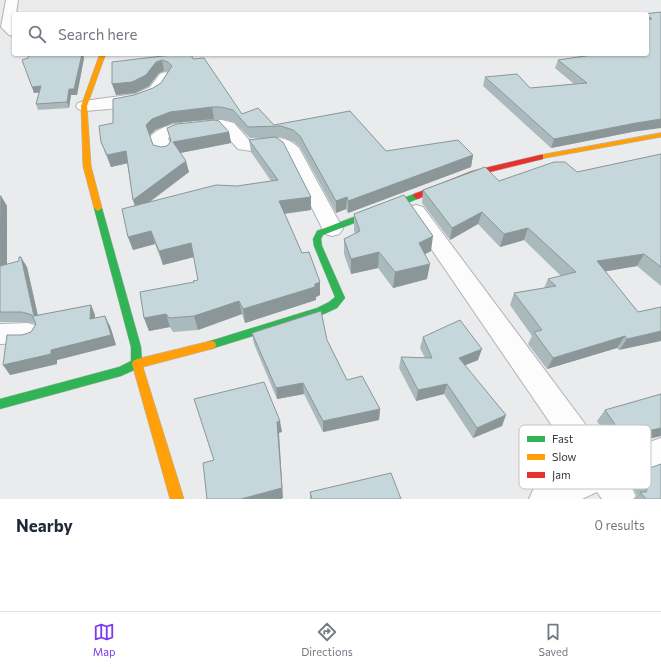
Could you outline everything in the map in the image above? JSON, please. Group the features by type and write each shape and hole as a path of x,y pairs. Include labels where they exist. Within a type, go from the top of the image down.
{"street":[{"path":"12,0 8,27 12,30"},
{"path":"102,56 84,106 87,166 136,347 137,364 177,499"},
{"path":"84,106 121,101 148,94 157,89 165,77"},
{"path":"164,152 159,137 161,134 217,125 228,127 244,145 280,142 288,146 293,152 332,229"},
{"path":"0,404 121,371 137,364 229,340 320,311 333,305 340,298 317,239 320,233 475,173 534,158 661,135"},
{"path":"407,200 568,425"},
{"path":"0,334 28,333"},
{"path":"651,456 661,452"},
{"path":"544,499 568,489"},
{"path":"614,489 622,499"}],"building":[{"path":"661,12 661,119 554,139 485,77 517,74 530,88 587,83 558,60 585,56 649,56 649,19 652,19 649,17 649,13"},
{"path":"28,56 82,56 74,89 69,89 67,102 36,104 41,86 32,87 22,60 28,58"},
{"path":"162,56 192,56 193,59 204,58 242,114 258,108 274,125 350,111 386,151 458,140 473,155 348,201 347,197 336,201 300,136 293,130 281,126 248,127 233,110 221,107 170,112 152,119 146,125 153,145 161,147 167,146 171,141 167,128 177,124 214,120 219,121 229,132 173,142 186,161 133,200 126,151 107,155 101,142 99,126 113,123 113,99 134,95 153,88 161,83 172,66 168,62 162,60 156,62 146,75 132,82 112,84 112,62"},
{"path":"275,137 283,142 311,197 279,201 302,253 309,252 320,282 315,284 315,287 243,309 239,301 194,316 169,318 166,314 144,318 140,292 198,280 191,243 159,251 151,231 128,237 122,209 216,185 237,186 278,180 249,140"},
{"path":"661,154 661,267 644,254 597,261 638,312 661,307 661,331 627,339 625,336 553,358 534,332 542,330 514,293 556,286 548,279 576,272 528,228 504,234 482,212 452,228 423,190 485,167 499,181 554,162 565,162 577,172"},
{"path":"404,195 433,236 419,243 430,264 395,272 379,252 351,259 344,239 360,231 354,214"},
{"path":"0,196 1,196 0,266"},
{"path":"19,257 21,257 34,316 91,305 90,319 105,316 111,335 51,350 51,354 3,365 7,335 22,335 31,332 36,324 32,315 22,312 0,312 0,266 19,261"},
{"path":"321,311 327,340 347,380 362,376 380,409 323,421 303,383 276,388 252,333"},
{"path":"460,320 482,349 459,358 506,415 477,428 447,384 418,390 401,357 432,358 423,337"},
{"path":"264,382 280,421 277,422 282,488 241,499 207,499 203,463 214,460 194,399"},
{"path":"661,394 661,428 651,430 651,425 615,425 605,410"},
{"path":"661,464 661,499 646,499 640,492 646,492 646,489 651,489 651,467"},
{"path":"391,473 401,499 312,499 310,492"}],"traffic: fast":[{"path":"211,345 320,311 333,305 340,298 318,246 317,239 320,233 417,196"},
{"path":"0,404 121,371 137,364 136,347 98,208"}],"traffic: slow":[{"path":"98,208 87,166 84,106 102,56"},
{"path":"540,157 661,135"},
{"path":"177,499 137,364 211,345"}],"traffic: jam":[{"path":"417,196 475,173 540,157"}]}
